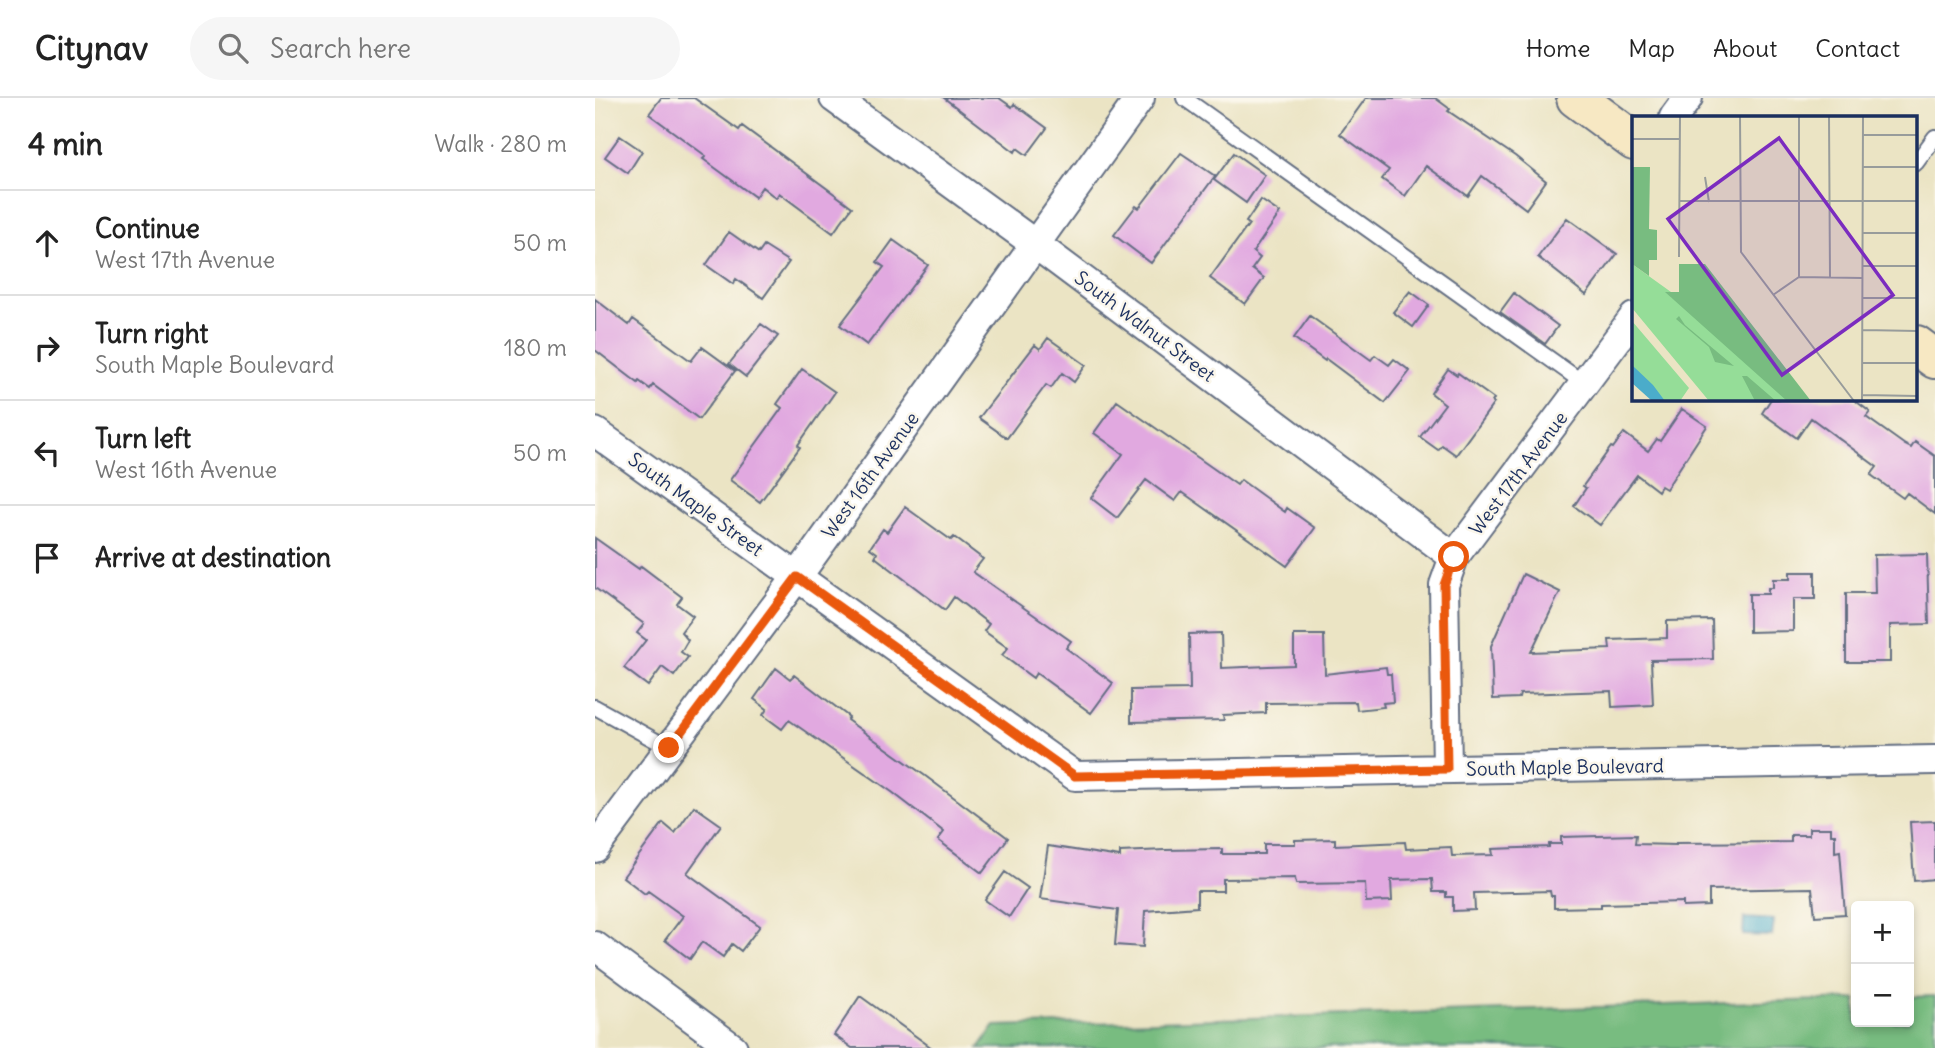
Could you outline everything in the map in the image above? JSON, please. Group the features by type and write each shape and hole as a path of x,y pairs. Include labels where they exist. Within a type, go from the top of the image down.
{"main road":[{"path":"1576,98 1632,140"},
{"path":"1917,346 1935,359"}],"street":[{"name":"South Walnut Street","path":"834,98 1035,244 1454,557"},
{"name":"West 16th Avenue","path":"595,848 797,577 1140,98"},
{"path":"1675,116 1688,98"},
{"name":"West 17th Avenue","path":"1447,769 1444,585 1454,557 1632,320"},
{"name":"South Maple Street","path":"595,432 797,577"},
{"name":"South Maple Boulevard","path":"797,577 1075,776 1935,760"},
{"path":"595,946 733,1048"}],"lane":[{"path":"1184,98 1585,384"},
{"path":"1917,162 1935,137"},
{"path":"595,707 669,748"}],"green space":[{"path":"1935,996 1935,1048 979,1048 995,1026 1851,999 1851,1027 1914,1027 1914,997"}],"water":[{"path":"1744,918 1774,920 1772,936 1743,935"}],"building":[{"path":"661,98 694,98 739,130 742,126 852,207 833,233 779,193 776,198 762,187 755,197 703,159 706,156 649,114"},
{"path":"944,98 999,98 1012,107 1014,104 1047,128 1027,155 1017,148 1015,152"},
{"path":"1366,98 1435,98 1450,109 1448,111 1515,156 1546,181 1526,209 1482,176 1468,196 1426,166 1405,196 1382,179 1389,170 1340,134"},
{"path":"620,136 642,151 628,173 605,157"},
{"path":"1181,153 1215,176 1151,263 1114,235 1136,206 1139,208"},
{"path":"1234,153 1265,175 1246,203 1214,180"},
{"path":"1261,200 1280,213 1253,252 1260,258 1252,269 1264,278 1245,304 1210,278 1249,224 1246,222"},
{"path":"1567,218 1617,254 1586,295 1538,257"},
{"path":"729,232 759,253 764,246 789,262 763,298 736,279 733,284 706,265"},
{"path":"893,240 928,265 867,345 840,325 884,267 877,262"},
{"path":"1410,291 1429,305 1413,327 1393,312"},
{"path":"1514,293 1558,326 1545,344 1500,312"},
{"path":"595,299 629,325 633,319 691,361 702,347 735,371 699,419 653,385 650,389 639,381 638,383 595,350"},
{"path":"1310,316 1371,360 1375,355 1389,365 1394,359 1410,371 1385,403 1294,338"},
{"path":"761,324 778,336 746,377 729,364"},
{"path":"1048,338 1086,365 1074,382 1062,373 1051,388 1046,385 1007,438 979,418 1035,345 1040,349"},
{"path":"802,369 835,392 760,502 730,480 782,408 777,404"},
{"path":"1448,369 1457,375 1458,373 1494,399 1494,403 1456,455 1442,445 1438,450 1420,437 1445,404 1431,393"},
{"path":"1117,401 1237,485 1241,480 1285,512 1287,508 1315,528 1287,566 1182,492 1175,501 1146,480 1117,518 1091,498 1123,454 1094,433"},
{"path":"1770,401 1856,401 1870,412 1866,417 1905,445 1911,448 1915,442 1935,456 1935,514 1907,493 1903,498 1871,475 1877,467 1811,418 1797,438 1762,413"},
{"path":"1682,409 1707,426 1666,489 1661,486 1658,491 1637,475 1600,525 1574,506 1586,488 1583,486 1624,433 1648,451 1657,439 1660,441"},
{"path":"905,507 951,540 954,537 983,559 973,572 1071,641 1066,648 1113,683 1091,713 1036,673 1033,678 1002,655 1008,648 984,631 989,624 954,597 945,610 875,557 877,553 870,548 883,529 887,532"},
{"path":"595,538 639,569 641,566 682,597 677,604 693,616 681,632 688,640 681,652 688,657 674,676 662,667 648,686 624,668 646,640 637,633 644,624 595,588"},
{"path":"1927,554 1929,624 1890,625 1890,662 1846,662 1846,593 1875,593 1874,555"},
{"path":"1790,572 1815,572 1815,599 1793,599 1793,631 1749,632 1749,594 1768,594 1768,588 1773,588 1773,579 1790,579"},
{"path":"1523,574 1560,592 1531,652 1610,649 1609,640 1667,638 1667,621 1712,620 1713,659 1651,660 1653,705 1612,707 1611,691 1520,694 1519,698 1493,699 1491,646"},
{"path":"1221,633 1222,668 1294,665 1294,635 1324,635 1325,674 1386,667 1387,674 1391,674 1393,702 1383,703 1384,707 1357,710 1356,702 1266,703 1266,713 1223,715 1224,720 1131,722 1131,690 1190,689 1189,634"},
{"path":"776,668 790,679 794,675 849,717 847,720 1008,838 982,873 938,840 944,832 892,792 789,720 782,729 763,715 767,709 754,699"},
{"path":"694,806 721,825 687,873 760,926 741,951 732,944 723,957 702,942 690,959 665,940 683,916 648,891 645,894 623,877 663,823 675,833"},
{"path":"1935,821 1935,879 1914,881 1910,822"},
{"path":"1809,828 1831,828 1831,834 1835,834 1835,852 1840,851 1845,914 1815,916 1812,888 1709,890 1709,906 1683,907 1683,902 1554,908 1554,896 1551,896 1550,891 1474,893 1475,910 1453,911 1453,897 1446,897 1446,892 1433,892 1432,879 1391,880 1392,901 1366,902 1365,883 1296,884 1295,878 1223,879 1223,891 1197,891 1197,907 1145,911 1143,947 1115,945 1118,910 1040,899 1048,846 1120,857 1120,852 1165,850 1222,849 1222,854 1264,854 1264,844 1295,844 1295,840 1335,839 1335,845 1405,842 1406,849 1451,847 1452,856 1493,855 1492,849 1549,847 1549,844 1561,844 1561,837 1636,835 1635,844 1676,845 1791,842 1791,835 1809,835"},
{"path":"1005,872 1028,888 1009,917 985,900"},
{"path":"860,996 932,1048 852,1048 834,1035"}],"route":[{"path":"669,748 797,577 1075,776 1447,769 1444,585 1454,557"}]}
